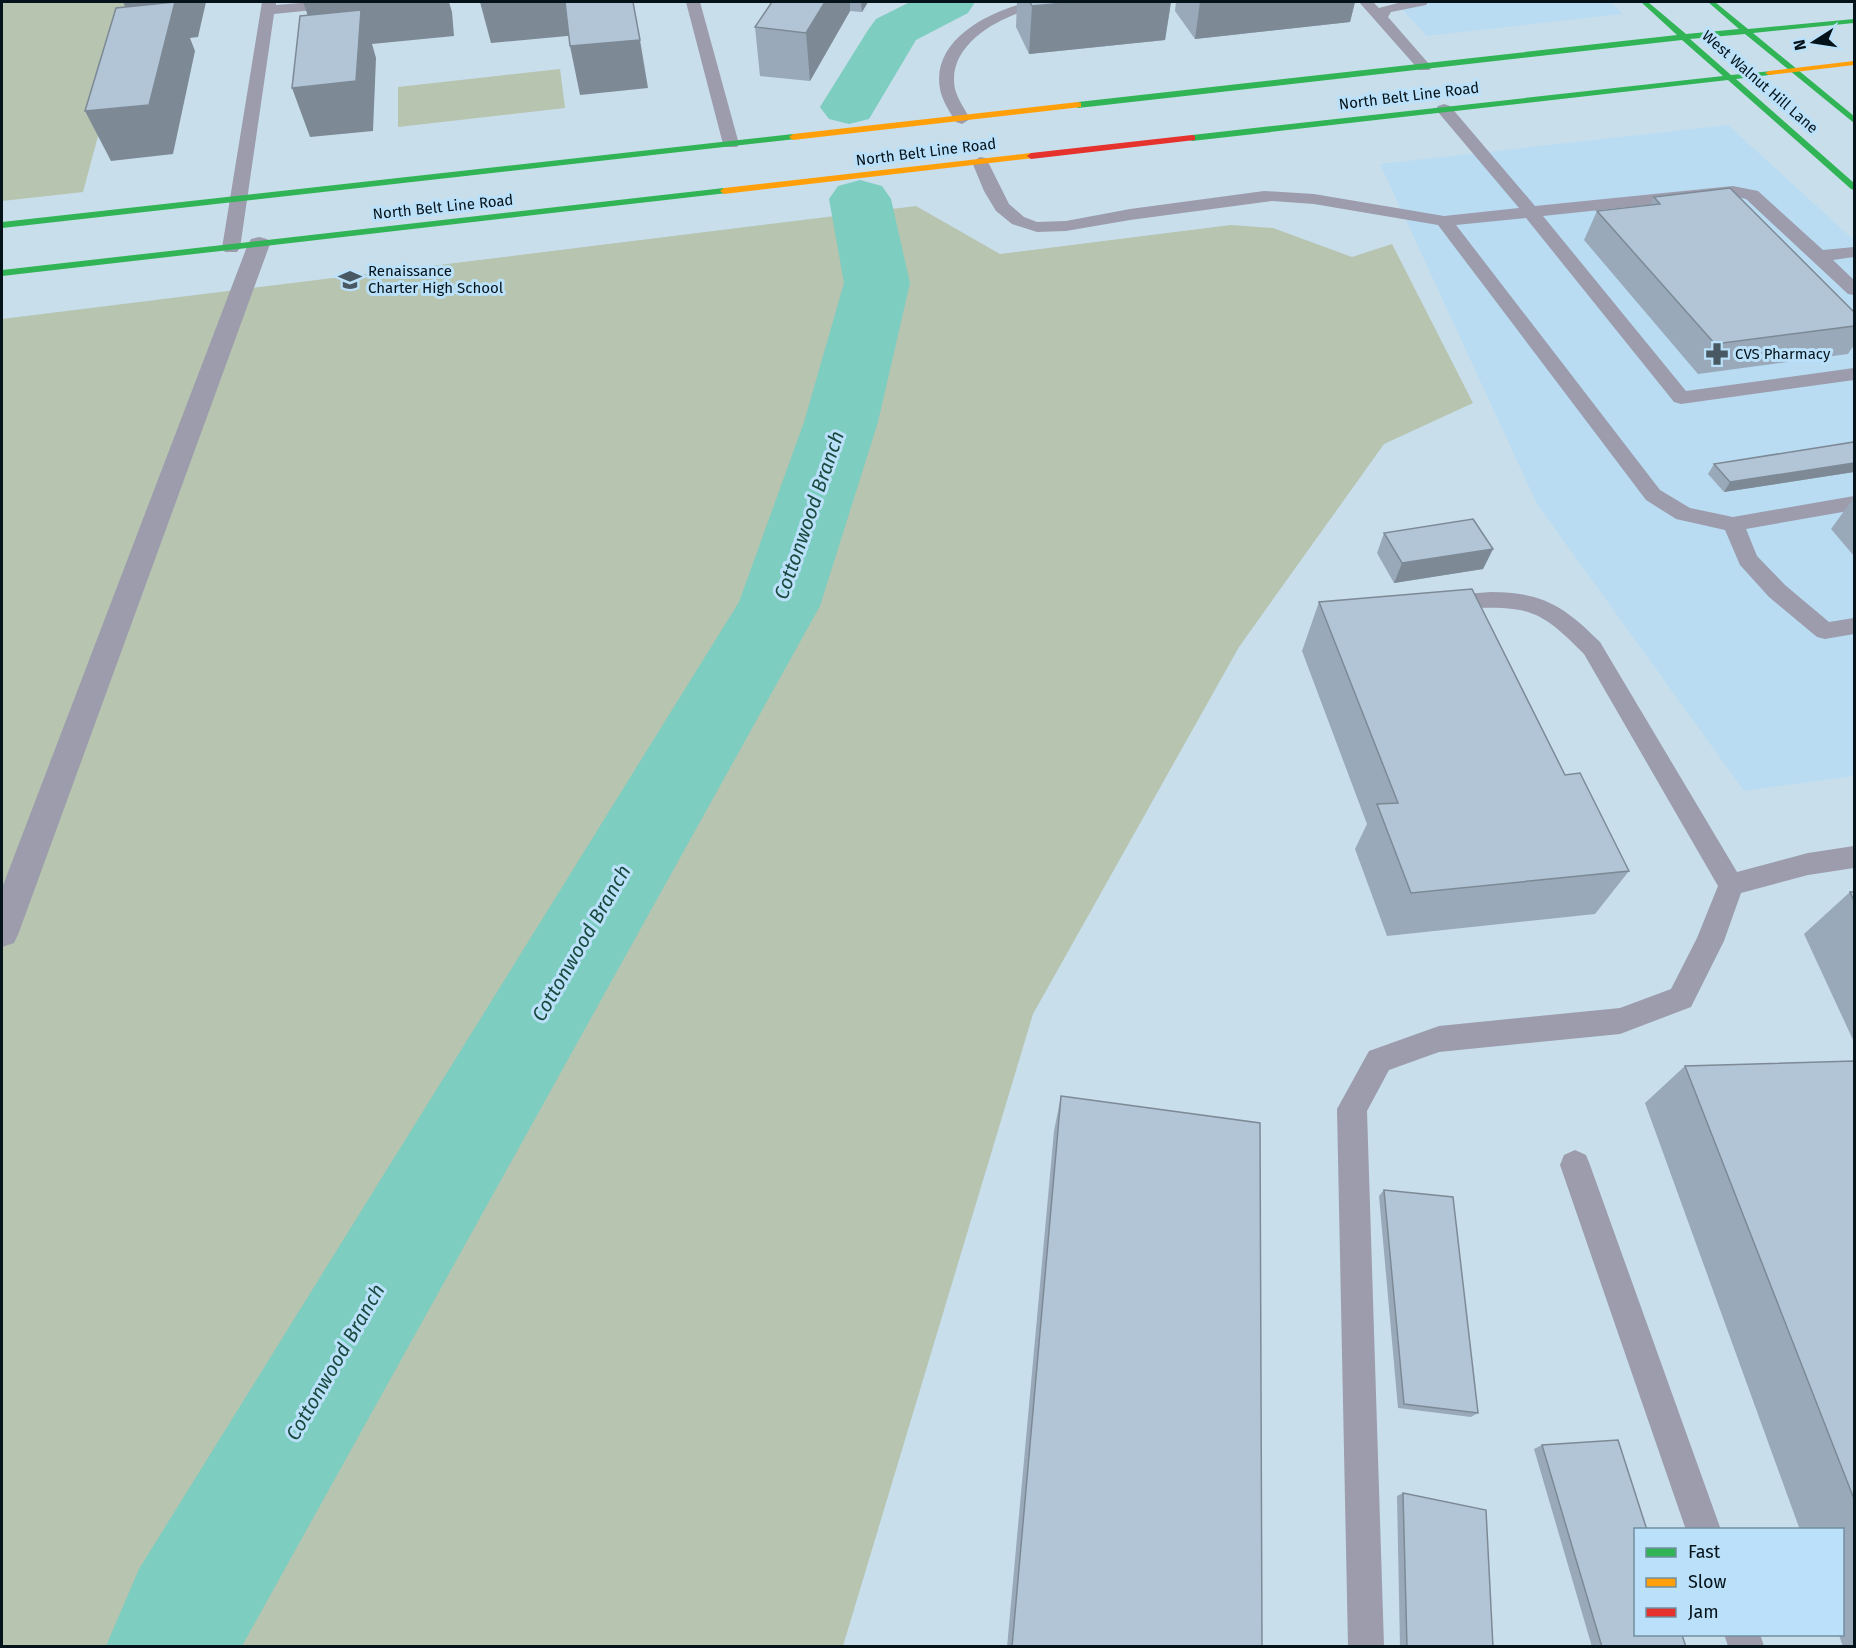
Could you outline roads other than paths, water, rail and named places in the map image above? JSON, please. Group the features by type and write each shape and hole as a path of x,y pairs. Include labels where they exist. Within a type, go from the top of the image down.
{"main road":[{"name":"West Walnut Hill Lane","path":"1644,2 1854,187"},
{"name":"West Walnut Hill Lane","path":"1711,2 1854,120"},
{"name":"North Belt Line Road","path":"2,225 731,144 965,124 1424,67 1854,21"},
{"name":"North Belt Line Road","path":"2,273 231,248 978,156 1444,109 1854,63"}],"street":[{"path":"2,932 259,244"}],"lane":[{"path":"231,248 268,6 353,2"},
{"path":"693,2 731,144"},
{"path":"965,124 947,87 948,65 960,45 976,29 996,16 1051,2"},
{"path":"1366,2 1424,67"},
{"path":"1380,18 1386,9 1421,2"},
{"path":"1444,109 1531,212 1681,398 1854,374"},
{"path":"978,156 995,199 1003,211 1028,225 1043,227 1072,225 1270,196 1299,196 1407,217 1444,221 1715,191 1733,191 1752,195 1854,290"},
{"path":"1444,221 1653,495 1684,514 1733,524 1854,503"},
{"path":"1819,256 1854,252"},
{"path":"1733,524 1748,560 1777,591 1825,631 1854,626"},
{"path":"1427,603 1496,599 1538,605 1568,624 1592,648 1731,885"},
{"path":"1731,885 1808,864 1854,857"},
{"path":"1366,1647 1352,1109 1380,1059 1439,1039 1620,1021 1681,998 1710,941 1731,885"},
{"path":"1575,1165 1703,1528"}],"waterway":[{"name":"Cottonwood Branch","path":"849,107 895,30 949,2"},
{"name":"Cottonwood Branch","path":"173,1646 186,1616 779,606 841,422 877,283 860,199"}],"place":[{"name":"Renaissance Charter High School","path":"350,280"},
{"name":"CVS Pharmacy","path":"1717,354"}]}
